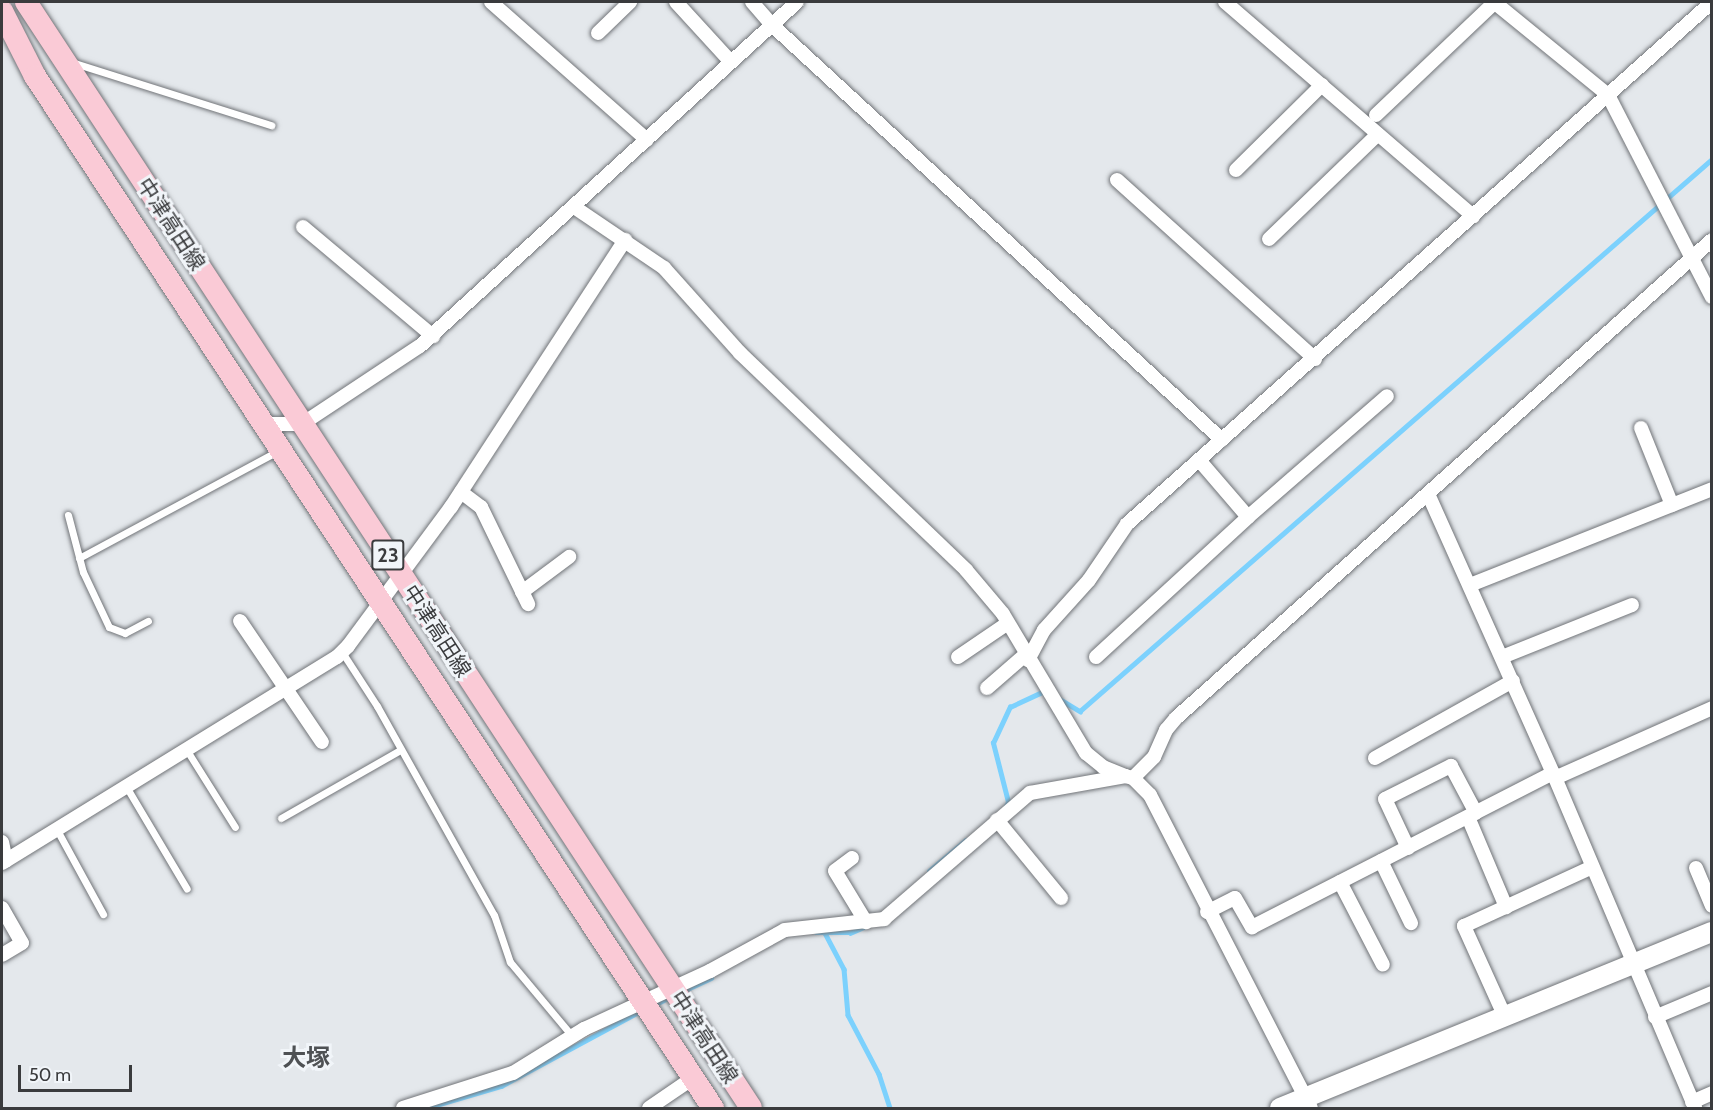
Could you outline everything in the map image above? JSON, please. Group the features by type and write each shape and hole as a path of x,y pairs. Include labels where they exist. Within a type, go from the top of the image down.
{"main road":[{"name":"中津高田線","path":"26,2 751,1108"},
{"name":"中津高田線","path":"2,11 35,76 713,1108"}],"street":[{"path":"491,2 647,140"},
{"path":"598,33 630,2"},
{"path":"676,2 731,62"},
{"path":"752,2 772,25 1222,440"},
{"path":"263,424 302,424 432,336 797,2"},
{"path":"1225,2 1473,216"},
{"path":"1376,115 1494,2 1608,95 1693,256 1712,297"},
{"path":"987,688 1026,658 1044,630 1089,580 1127,524 1315,359 1712,2"},
{"path":"2,31 35,76"},
{"path":"1236,170 1322,85"},
{"path":"1269,239 1378,134"},
{"path":"1118,180 1315,359"},
{"path":"574,207 664,268 740,353 966,570 1008,623 1026,658 1086,753 1103,767 1129,777 1150,795 1207,912 1309,1103"},
{"path":"303,227 432,336"},
{"path":"2,842 4,862 127,788 284,686 342,652 402,576 460,492 625,240"},
{"path":"403,1108 491,1083 641,1000 785,930 804,925 866,922 890,916 1030,793 1129,777 1154,757 1166,730 1176,718 1429,496 1712,240"},
{"path":"1096,657 1248,517 1388,396"},
{"path":"1641,428 1672,505"},
{"path":"1200,460 1248,517"},
{"path":"1470,585 1712,489"},
{"path":"460,492 481,507 525,598 569,557"},
{"path":"1429,496 1513,681 1693,1105 1712,1093"},
{"path":"1502,657 1632,605"},
{"path":"240,621 322,742"},
{"path":"958,657 1008,623"},
{"path":"1375,758 1513,681"},
{"path":"1207,912 1234,898 1252,927 1472,815 1554,776 1712,708"},
{"path":"1082,783 1086,753"},
{"path":"1408,848 1385,799 1451,766 1506,907"},
{"path":"997,820 1061,898"},
{"path":"852,858 835,871 866,922"},
{"path":"1381,861 1411,923"},
{"path":"1505,1017 1464,926 1592,867"},
{"path":"1696,868 1712,906"},
{"path":"1340,882 1383,965"},
{"path":"2,908 22,943 2,955"},
{"path":"1280,1108 1309,1103 1505,1017 1712,932"},
{"path":"1655,1017 1712,993"},
{"path":"649,1108 693,1078"}],"lane":[{"path":"63,60 270,125"},
{"path":"79,558 280,450"},
{"path":"68,515 79,558 109,627 126,633 148,621"},
{"path":"342,652 377,706 494,915 510,962 573,1036"},
{"path":"186,749 235,826"},
{"path":"281,818 400,750"},
{"path":"127,788 187,889"},
{"path":"57,830 103,914"}],"waterway":[{"path":"1058,698 1080,711 1712,159"},
{"path":"1005,808 1008,802 993,743 1010,707 1046,690"},
{"path":"929,871 966,840"},
{"path":"816,933 850,933 866,926"},
{"path":"825,933 844,969 848,1015 879,1074 890,1108"},
{"path":"683,991 711,978"},
{"path":"654,1005 670,997"},
{"path":"426,1108 501,1086 640,1011"}],"district":[{"name":"大塚","path":"306,1058"}]}
